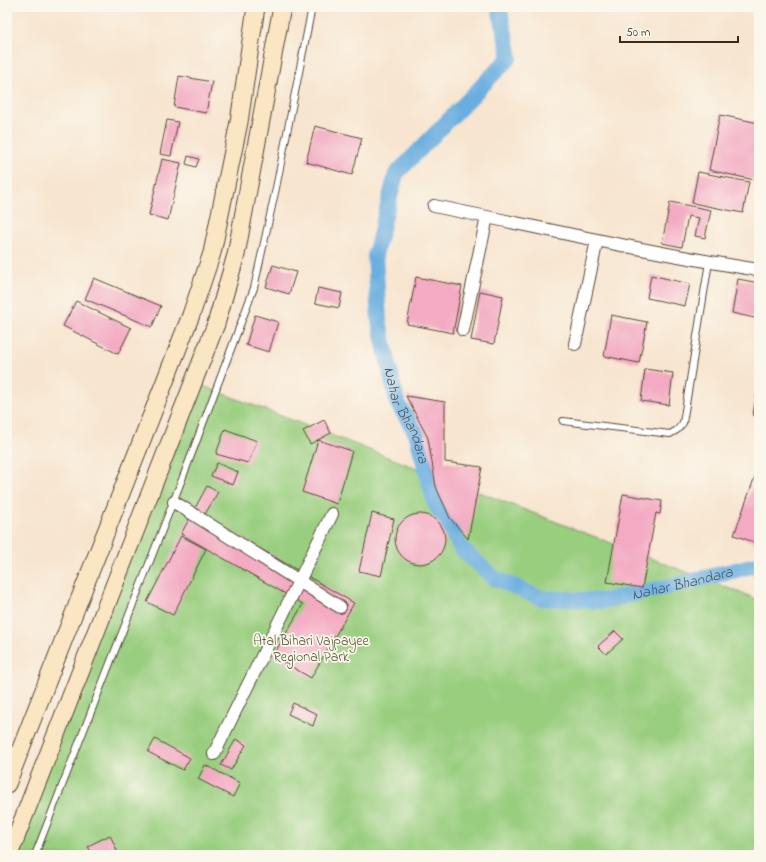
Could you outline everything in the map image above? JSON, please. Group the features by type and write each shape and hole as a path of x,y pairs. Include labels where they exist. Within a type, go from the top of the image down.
{"street":[{"path":"7,784 191,315 212,253 239,122 256,7"},
{"path":"9,855 216,324 236,255 282,7"},
{"path":"434,206 597,240 709,262 759,270"},
{"path":"463,330 487,217"},
{"path":"575,344 597,240"},
{"path":"174,502 340,607"},
{"path":"214,754 332,514"}],"lane":[{"path":"35,855 174,502 254,288 276,188 312,7"},
{"path":"564,421 670,434 680,427 683,423 709,262"}],"green space":[{"name":"Atal Bihari Vajpayee Regional Park","path":"193,382 759,600 759,855 8,855"}],"building":[{"path":"179,76 212,82 206,113 174,107"},
{"path":"720,115 759,123 759,181 709,170"},
{"path":"167,120 178,122 171,156 160,154"},
{"path":"315,126 362,138 352,175 306,162"},
{"path":"188,156 199,159 196,167 186,164"},
{"path":"162,159 181,163 168,220 149,215"},
{"path":"698,172 749,182 743,213 692,203"},
{"path":"670,202 711,210 705,238 695,236 699,218 688,216 682,247 662,243"},
{"path":"273,265 296,272 289,294 266,287"},
{"path":"651,275 690,284 685,306 647,298"},
{"path":"416,277 462,286 453,333 407,324"},
{"path":"94,278 161,306 152,327 85,299"},
{"path":"738,279 759,283 759,319 732,313"},
{"path":"318,288 342,293 339,308 315,303"},
{"path":"480,291 503,296 494,344 471,340"},
{"path":"76,301 131,328 118,354 63,326"},
{"path":"255,315 278,322 269,352 246,345"},
{"path":"611,315 647,322 639,363 604,356"},
{"path":"645,369 673,373 669,405 641,401"},
{"path":"759,384 759,417 753,415"},
{"path":"406,396 445,402 445,462 482,467 468,539 450,518 436,487 428,438"},
{"path":"324,420 331,433 310,444 303,431"},
{"path":"225,429 257,441 248,463 216,454"},
{"path":"318,440 352,451 337,504 302,492"},
{"path":"217,463 238,472 233,485 211,476"},
{"path":"759,465 759,544 734,535"},
{"path":"207,486 218,492 204,516 354,603 311,678 273,656 303,604 181,534"},
{"path":"623,494 662,501 660,514 656,513 642,588 607,582"},
{"path":"372,513 394,519 381,576 359,571"},
{"path":"420,514 429,516 440,525 445,539 443,548 434,559 420,564 411,562 400,553 395,539 397,530 406,519"},
{"path":"181,536 206,549 173,615 147,602"},
{"path":"615,631 623,639 606,654 598,646"},
{"path":"293,703 317,714 313,726 288,714"},
{"path":"155,739 190,758 183,770 148,752"},
{"path":"236,739 246,745 231,770 221,765"},
{"path":"205,765 240,783 233,797 198,779"},
{"path":"110,835 119,855 92,855 88,846"}],"waterway":[{"name":"Nahar Bhandara","path":"499,7 510,57 396,174 375,255 379,321 397,402 416,433 435,503 461,548 494,578 541,598 603,601 693,581 755,565 759,566"}]}
